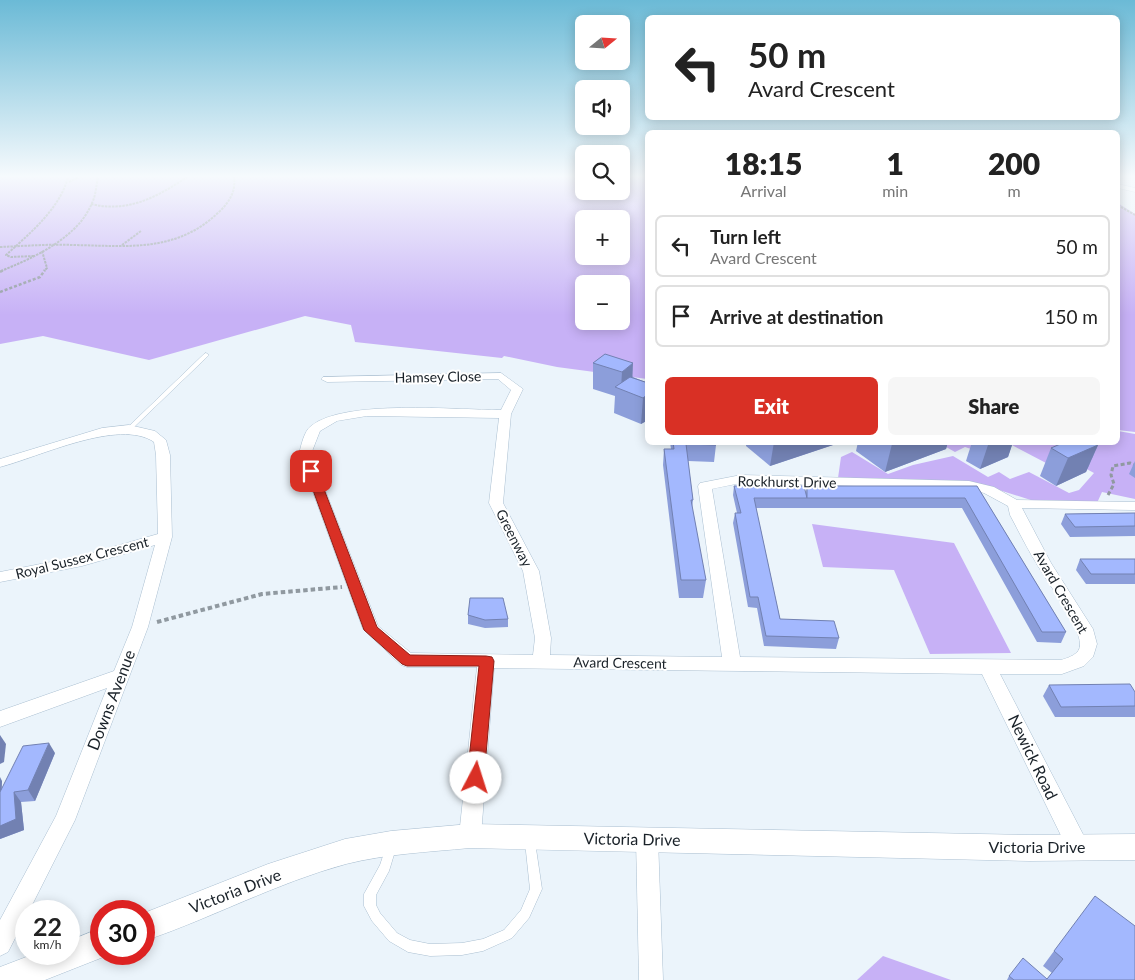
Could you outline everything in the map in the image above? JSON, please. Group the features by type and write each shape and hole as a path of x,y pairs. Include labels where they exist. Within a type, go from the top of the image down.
{"street":[{"name":"Hamsey Close","path":"327,379 501,376 517,389 505,414"},
{"name":"Avard Crescent","path":"505,414 367,412 333,418 314,429 305,454 371,630 407,660 1062,667 1078,661 1087,652 1089,644 1085,629 1044,564 1017,515 1014,504"},
{"name":"Greenway","path":"505,414 496,503 531,571 543,638 541,662"},
{"name":"Downs Avenue","path":"0,944 65,820 140,627 165,537 163,455 160,440 151,434 129,429"},
{"path":"0,463 106,431 129,429"},
{"name":"Rockhurst Drive","path":"732,664 705,486 741,479 969,485 989,490 1014,504"},
{"path":"1014,504 1132,506"},
{"name":"Royal Sussex Crescent","path":"0,577 82,561 165,537"},
{"path":"470,836 486,661"},
{"name":"Newick Road","path":"988,667 1078,847"},
{"path":"0,719 120,676"},
{"name":"Victoria Drive","path":"155,923 298,867 346,852 392,843 470,836 1030,848 1135,847"},
{"path":"647,839 651,980"},
{"path":"6,980 90,947"}],"lane":[{"path":"129,429 206,355"},
{"path":"392,843 384,867 370,894 370,906 376,917 393,937 408,946 430,950 462,949 483,945 508,934 525,914 536,889 529,837"}],"path":[{"path":"37,255 11,257 6,255 39,223"},
{"path":"0,272 37,255 77,223"},
{"path":"0,247 52,244 156,245 187,237 209,223"},
{"path":"122,246 140,231"},
{"path":"0,292 40,277 47,268 42,251"},
{"path":"1101,506 1114,484 1111,475 1113,466 1130,463 1135,465"},
{"path":"140,627 262,594 355,586"}],"shaded area":[{"path":"0,223 575,223 575,265 630,265 630,223 645,223 645,379 557,367 504,356 502,358 355,342 351,325 305,316 149,360 43,336 0,344"},
{"path":"1120,223 1135,223 1135,432 1120,430"},
{"path":"1120,431 1135,434 1135,499 1102,492 1097,503 1037,502 977,483 838,478 841,457 852,452 888,474 913,465 953,456 988,477 999,472 1010,479 1029,472 1069,493 1079,490 1094,473 1070,460 1046,463 1012,445 1120,445"},
{"path":"943,445 993,445 977,451 965,447 955,452"},
{"path":"812,524 954,543 1011,653 930,654 894,570 823,567"},
{"path":"883,956 951,980 857,980"}],"building":[{"path":"605,354 633,363 622,372 593,363"},
{"path":"630,377 645,382 645,396 643,398 615,387"},
{"path":"673,445 686,445 693,500 691,500 706,580 681,580 664,449 674,449"},
{"path":"1058,445 1098,445 1068,458 1051,448"},
{"path":"734,486 804,486 807,498 754,498 780,619 834,621 839,638 766,636 758,597 750,597 735,513 741,513"},
{"path":"807,486 977,486 1066,632 1042,632 965,498 807,498"},
{"path":"1135,513 1135,526 1075,527 1065,514"},
{"path":"1080,559 1135,559 1135,574 1091,574"},
{"path":"470,598 503,598 508,619 485,620 468,615"},
{"path":"1130,684 1135,692 1135,706 1061,707 1049,685"},
{"path":"49,743 28,790 14,792 16,819 0,826 0,792 23,746"},
{"path":"1095,896 1135,926 1135,980 1014,980 1009,976 1023,958 1047,979 1063,959 1054,951"}],"route":[{"path":"311,471 371,630 407,660 486,661 476,778"}]}
